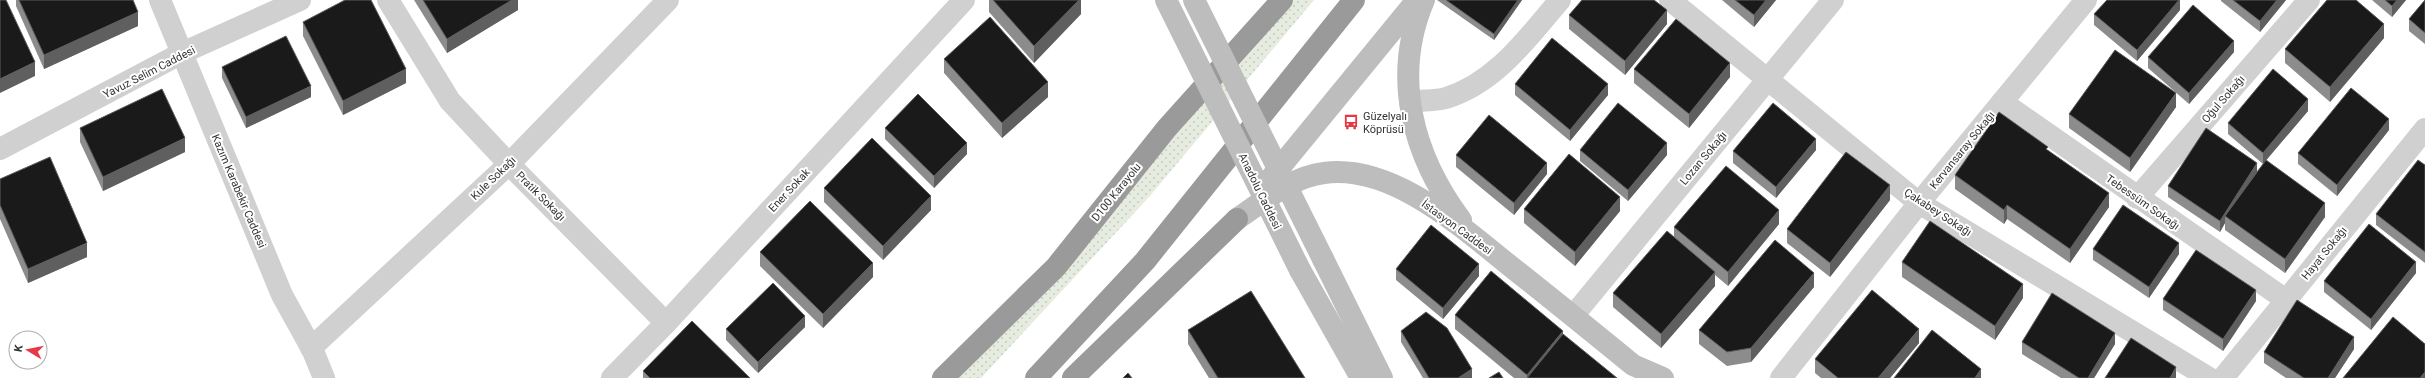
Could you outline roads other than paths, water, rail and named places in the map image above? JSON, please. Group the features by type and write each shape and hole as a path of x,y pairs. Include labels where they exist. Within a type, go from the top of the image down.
{"highway":[{"name":"D100 Karayolu","path":"943,378 1056,267 1167,128 1282,0"},
{"path":"1036,378 1145,262 1354,0"},
{"path":"1073,378 1237,219"}],"street":[{"name":"Kazım Karabekir Caddesi","path":"160,0 282,295 311,348 324,378"},
{"name":"Yavuz Selim Caddesi","path":"0,149 182,54 300,0"},
{"name":"Pratik Sokağı","path":"388,0 450,101 508,164 666,323"},
{"name":"Kule Sokağı","path":"311,348 508,164 668,0"},
{"name":"Ener Sokak","path":"612,378 666,323 964,0"},
{"name":"Anadolu Caddesi","path":"1166,0 1300,270 1361,378"},
{"path":"1194,0 1382,378"},
{"path":"1237,219 1416,0"},
{"path":"1424,0 1416,17 1410,49 1410,102 1417,136 1427,165 1442,194 1475,238"},
{"path":"1410,102 1446,98 1477,84 1506,63 1560,0"},
{"name":"Çakabey Sokağı","path":"1670,0 1919,203 2209,378"},
{"name":"Lozan Sokağı","path":"1573,316 1834,0"},
{"name":"Kervansaray Sokağı","path":"1781,378 1919,203 2086,0"},
{"name":"Oğul Sokağı","path":"2137,198 2309,0"},
{"name":"Tebessüm Sokağı","path":"2002,102 2137,198 2286,300"},
{"name":"Hayat Sokağı","path":"2223,378 2425,129"},
{"name":"İstasyon Caddesi","path":"1237,219 1302,178 1325,172 1354,174 1379,180 1427,203 1475,238 1573,316 1637,371 1663,378"}],"place":[{"name":"Güzelyalı Köprüsü","path":"1351,122"}]}
